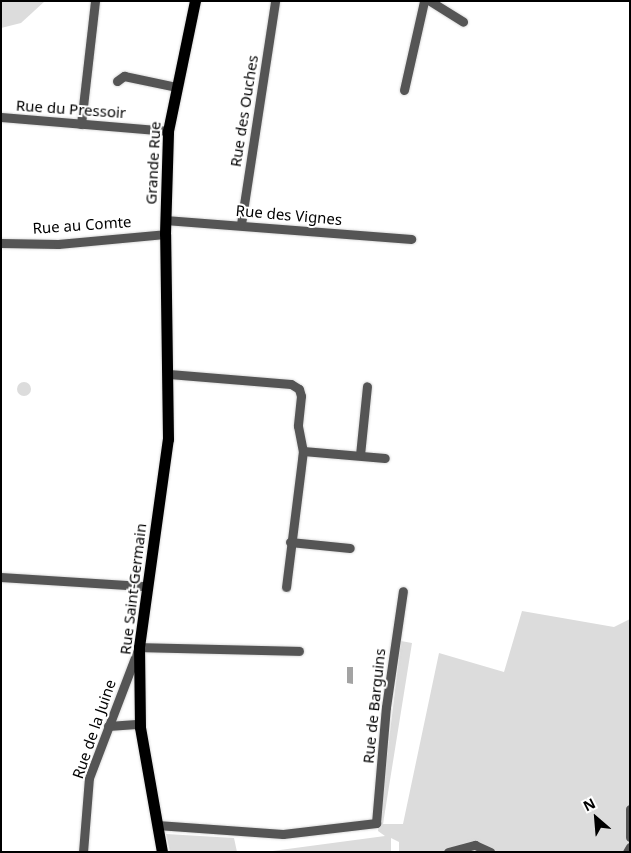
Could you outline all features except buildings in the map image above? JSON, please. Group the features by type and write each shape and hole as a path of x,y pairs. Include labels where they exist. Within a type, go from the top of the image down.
{"main road":[{"name":"Grande Rue","path":"167,328 165,220 168,131 195,1"},
{"name":"Rue Saint-Germain","path":"162,852 140,724 139,647 168,439 169,374 167,328"}],"street":[{"path":"81,124 95,1"},
{"name":"Rue des Ouches","path":"241,224 274,1"},
{"path":"404,90 424,1"},
{"path":"430,1 463,22"},
{"path":"117,81 124,76 176,87"},
{"name":"Rue du Pressoir","path":"1,117 168,131"},
{"name":"Rue des Vignes","path":"165,220 241,224 410,238"},
{"name":"Rue au Comte","path":"1,243 58,244 165,234"},
{"path":"169,374 291,384 301,396 298,426 303,451 290,542 286,587"},
{"path":"360,455 367,386"},
{"path":"303,451 385,458"},
{"path":"290,542 350,548"},
{"path":"1,577 146,586"},
{"name":"Rue de Barguins","path":"157,825 283,834 376,823 386,707 403,591"},
{"path":"139,647 300,651"},
{"name":"Rue de la Juine","path":"83,852 89,778 139,647"},
{"path":"108,726 140,724"},
{"path":"630,809 630,837"},
{"path":"448,852 475,845 490,852"},
{"path":"627,852 630,847"}],"shaded area":[{"path":"1,1 45,1 21,23 1,28"},
{"path":"24,382 29,384 31,389 29,394 24,396 19,394 17,389 19,384"},
{"path":"522,611 614,627 630,619 630,852 399,852 399,842 391,838 391,852 265,852 385,836 378,831 401,641 412,643 383,824 403,824 439,653 504,672"},
{"path":"347,667 353,667 353,684 347,683"},
{"path":"166,834 234,838 237,852 170,852"}]}
